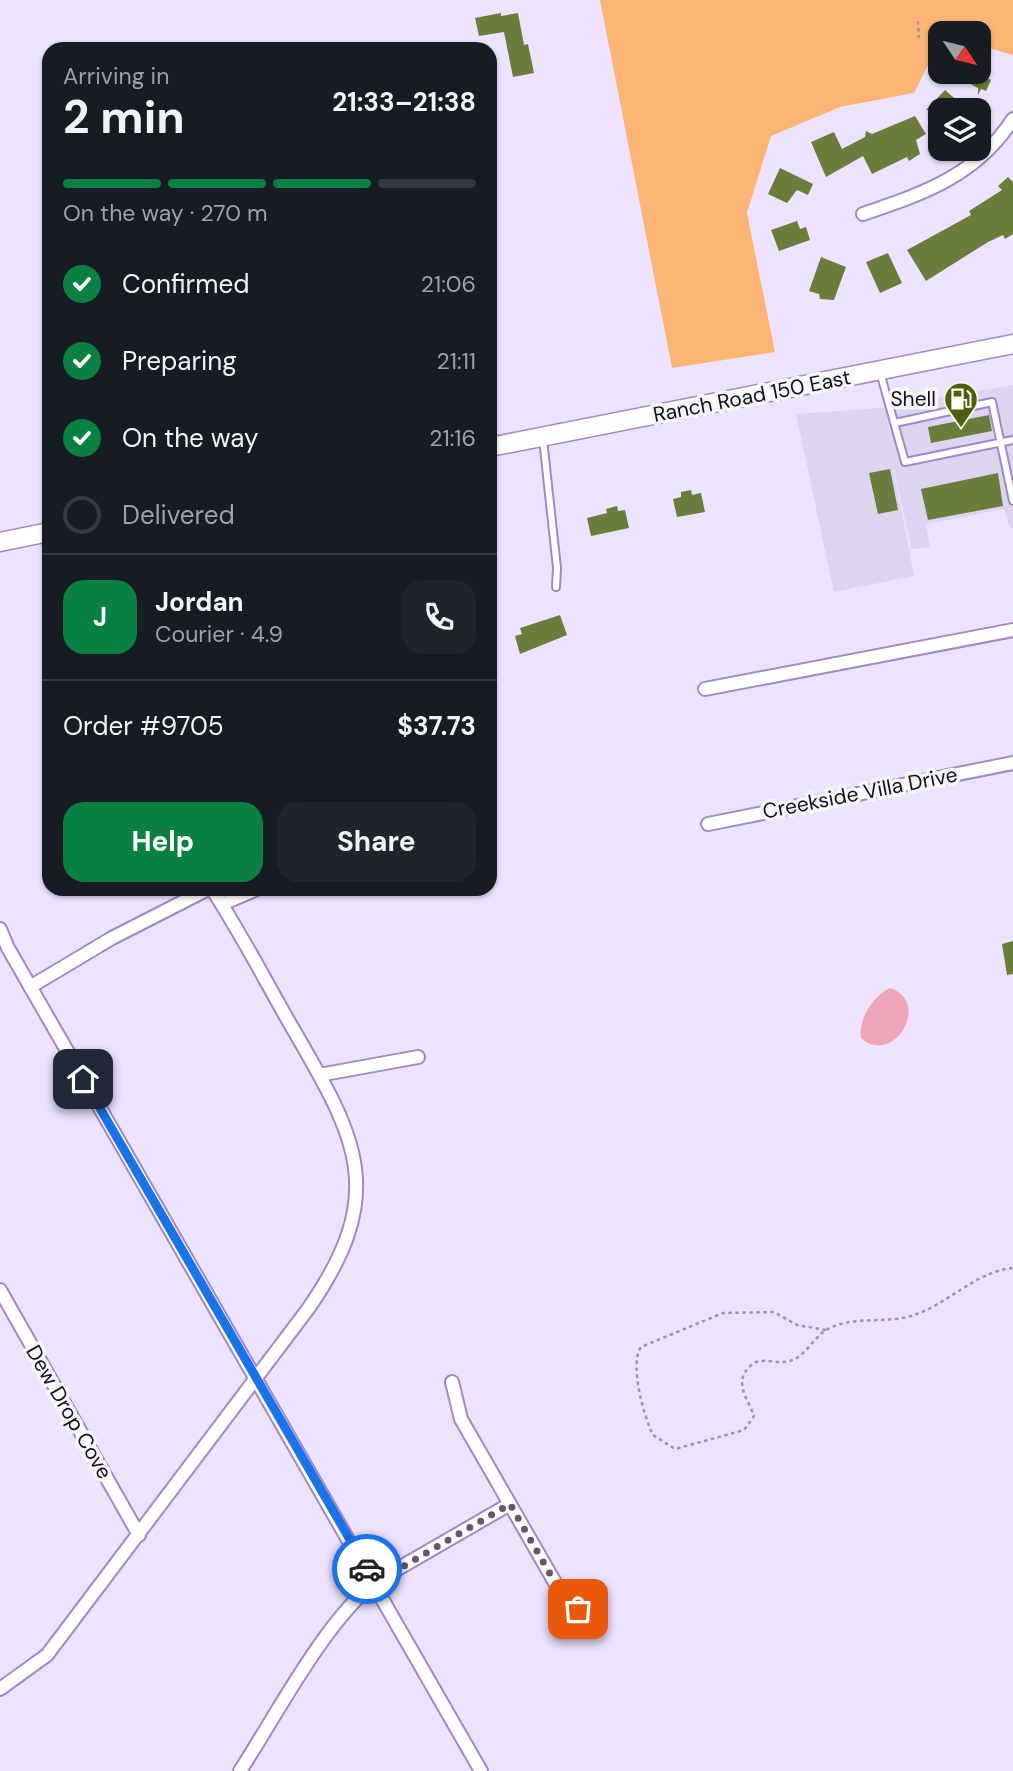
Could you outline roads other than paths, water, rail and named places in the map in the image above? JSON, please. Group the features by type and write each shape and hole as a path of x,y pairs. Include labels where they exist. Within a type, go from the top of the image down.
{"main road":[{"name":"Ranch Road 150 East","path":"497,446 1013,344"},
{"path":"0,542 42,534"}],"street":[{"path":"863,214 933,190 963,172 992,146 1013,119"},
{"path":"705,690 1013,630"},
{"name":"Creekside Villa Drive","path":"708,824 1013,763"},
{"path":"30,987 112,938 196,896"},
{"path":"0,1689 47,1655 333,1273 351,1234 356,1202 356,1169 348,1135 319,1074 216,896"},
{"path":"222,904 241,896"},
{"path":"0,929 30,987 481,1771"},
{"path":"319,1074 418,1057"},
{"name":"Dew Drop Cove","path":"0,1290 139,1535"},
{"path":"452,1382 461,1419 565,1600 592,1617"},
{"path":"242,1770 336,1622 355,1598 375,1583 510,1504"}],"lane":[{"path":"880,371 905,462 1013,440"},
{"path":"895,424 992,402 1013,501"},
{"path":"543,437 557,568 556,587"}],"place":[{"name":"Shell","path":"961,429"}]}
